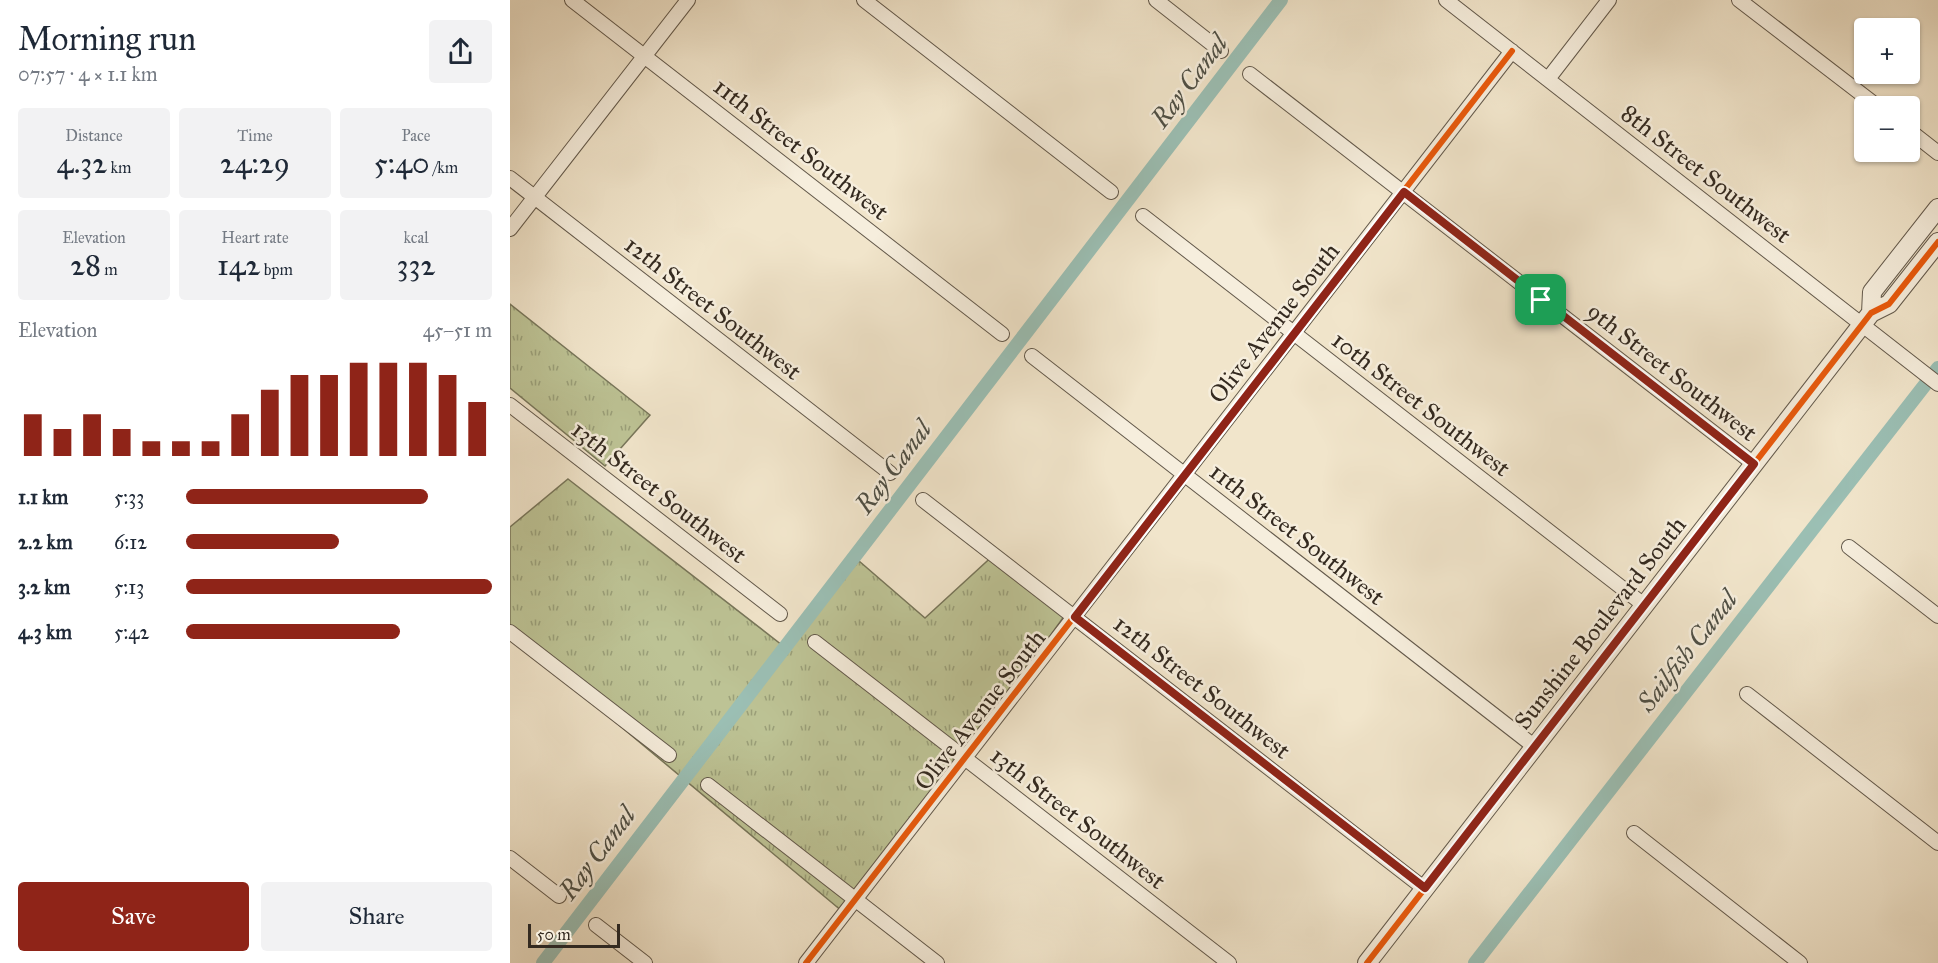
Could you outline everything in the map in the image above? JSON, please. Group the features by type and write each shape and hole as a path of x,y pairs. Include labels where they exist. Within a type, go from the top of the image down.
{"street":[{"name":"11th Street Southwest","path":"572,0 1002,334"},
{"path":"510,229 688,0"},
{"path":"864,0 1111,192"},
{"path":"1156,0 1221,51"},
{"name":"8th Street Southwest","path":"1446,0 1867,318 1910,361 1938,384"},
{"path":"1548,79 1609,0"},
{"path":"1739,0 1864,96"},
{"name":"Olive Avenue South","path":"806,963 1512,51"},
{"name":"9th Street Southwest","path":"1250,74 1754,464"},
{"path":"1920,139 1938,153"},
{"name":"12th Street Southwest","path":"510,178 890,473"},
{"name":"Sunshine Boulevard South","path":"1867,318 1872,292 1938,208"},
{"name":"10th Street Southwest","path":"1143,216 1644,605"},
{"name":"Sunshine Boulevard South","path":"1367,963 1867,318 1889,304 1938,242"},
{"name":"11th Street Southwest","path":"1032,356 1535,747"},
{"name":"13th Street Southwest","path":"510,405 780,614"},
{"name":"12th Street Southwest","path":"923,500 1425,888"},
{"path":"1849,547 1938,616"},
{"path":"510,632 669,755"},
{"name":"13th Street Southwest","path":"815,642 1228,963"},
{"path":"1746,694 1938,843"},
{"path":"708,785 937,963"},
{"path":"1634,833 1800,963"},
{"path":"510,858 559,896"},
{"path":"596,924 645,963"}],"green space":[{"path":"510,304 650,415 605,466 510,388"},
{"path":"568,479 782,645 859,561 925,618 997,552 1070,608 849,917 510,634 510,527"}],"waterway":[{"name":"Ray Canal","path":"543,963 1281,0"},
{"name":"Sailfish Canal","path":"1475,963 1938,368"}],"cycle path":[{"path":"806,963 1512,51"},
{"path":"1367,963 1871,313 1889,304 1938,242"}],"route":[{"path":"1404,192 1541,300 1754,464 1425,888 1075,617 1404,192"}]}
